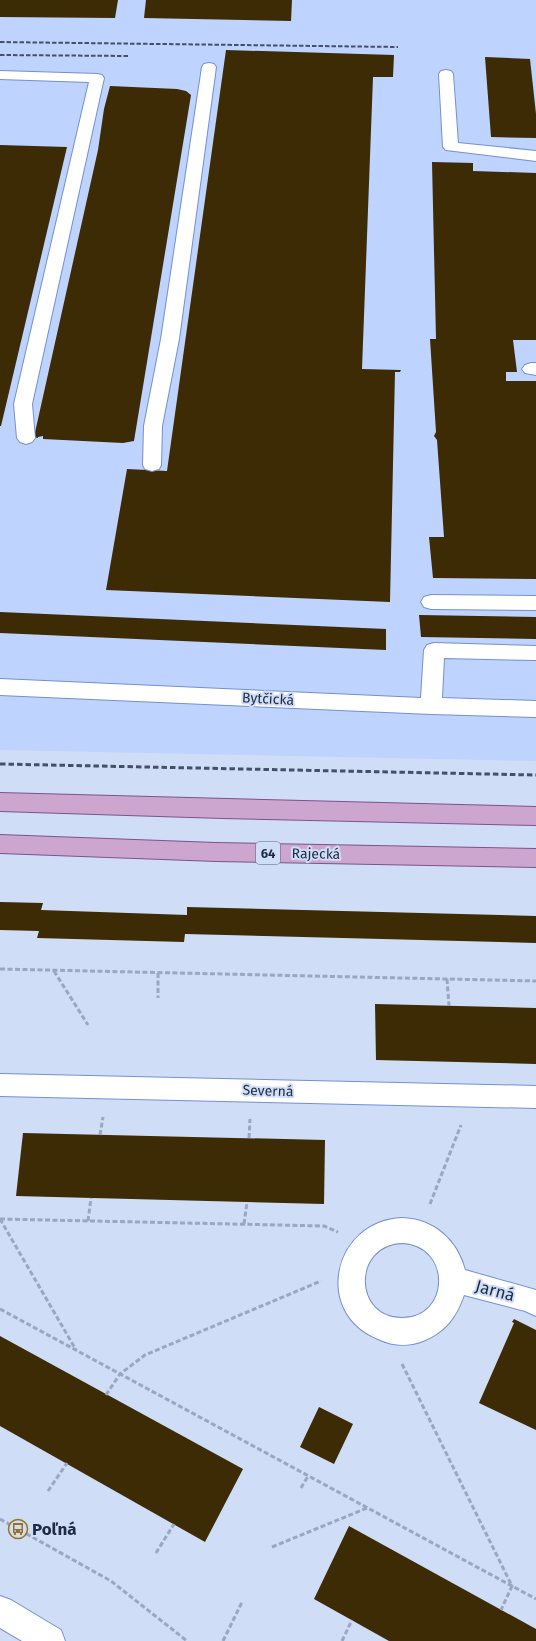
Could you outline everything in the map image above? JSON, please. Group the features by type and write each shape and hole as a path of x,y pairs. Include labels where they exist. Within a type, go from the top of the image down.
{"main road":[{"path":"0,802 536,816"},
{"name":"Rajecká","path":"0,844 216,852 536,858"}],"street":[{"path":"152,465 153,426 170,340 209,67"},
{"path":"446,74 450,147 536,156"},
{"path":"0,75 97,78 23,404 26,438"},
{"path":"431,602 536,603"},
{"path":"431,706 434,650 536,653"},
{"name":"Bytčická","path":"0,687 431,706 536,709"},
{"name":"Severná","path":"0,1084 536,1097"},
{"name":"Jarná","path":"403,1231 418,1234 443,1252 450,1265 454,1280 452,1296 445,1311 434,1322 418,1330 401,1332 384,1328 371,1320 360,1310 353,1296 350,1282 351,1268 356,1255 365,1244 376,1236 389,1232 403,1231"},
{"name":"Jarná","path":"454,1280 527,1299 536,1303"},
{"path":"0,1611 50,1641"}],"path":[{"path":"0,969 536,981"},
{"path":"54,970 88,1025"},
{"path":"158,973 158,998"},
{"path":"447,979 449,1006"},
{"path":"418,1234 473,1096"},
{"path":"88,1221 91,1198"},
{"path":"244,1224 247,1202"},
{"path":"0,1219 324,1226 365,1244"},
{"path":"0,1219 76,1350"},
{"path":"106,1395 120,1374 146,1355 351,1268"},
{"path":"0,1309 536,1599"},
{"path":"384,1328 512,1586"},
{"path":"48,1491 67,1463"},
{"path":"301,1488 308,1476"},
{"path":"272,1547 367,1508"},
{"path":"0,1520 111,1580 187,1641"},
{"path":"156,1553 174,1524"},
{"path":"501,1610 512,1586"},
{"path":"223,1641 242,1602"},
{"path":"342,1641 352,1620"}],"shaded area":[{"path":"0,0 536,0 536,761 0,750"}],"building":[{"path":"0,0 118,0 115,18 0,17"},
{"path":"146,0 292,0 291,21 144,18"},
{"path":"226,50 394,55 393,77 373,77 362,369 401,370 400,372 395,372 390,602 106,590 127,469 167,471"},
{"path":"485,57 530,59 536,114 536,138 491,137"},
{"path":"110,86 177,89 186,91 191,95 134,441 123,443 43,439 43,436 38,438 34,437 98,150 104,109"},
{"path":"0,145 67,147 1,426 0,426"},
{"path":"432,162 473,163 473,171 536,173 536,340 513,340 517,372 506,372 506,381 536,381 536,579 433,578 429,537 444,537 437,440 434,436 436,432 430,339 436,339"},
{"path":"0,612 386,629 386,650 0,633"},
{"path":"419,615 536,617 536,639 421,637"},
{"path":"0,902 43,903 41,910 187,915 187,907 536,916 536,943 185,934 184,942 37,938 39,931 0,930"},
{"path":"375,1004 536,1008 536,1064 376,1060"},
{"path":"23,1133 325,1140 324,1204 16,1196"},
{"path":"514,1319 536,1330 536,1430 479,1403 514,1323 512,1322"},
{"path":"0,1336 243,1469 205,1542 0,1426"},
{"path":"319,1407 353,1424 334,1464 300,1447"},
{"path":"349,1526 536,1629 536,1641 389,1641 314,1599"}],"railway":[{"path":"0,42 398,47"},
{"path":"0,55 128,56"},
{"path":"0,764 536,775"}],"place":[{"name":"Poľná","path":"18,1529"}]}
